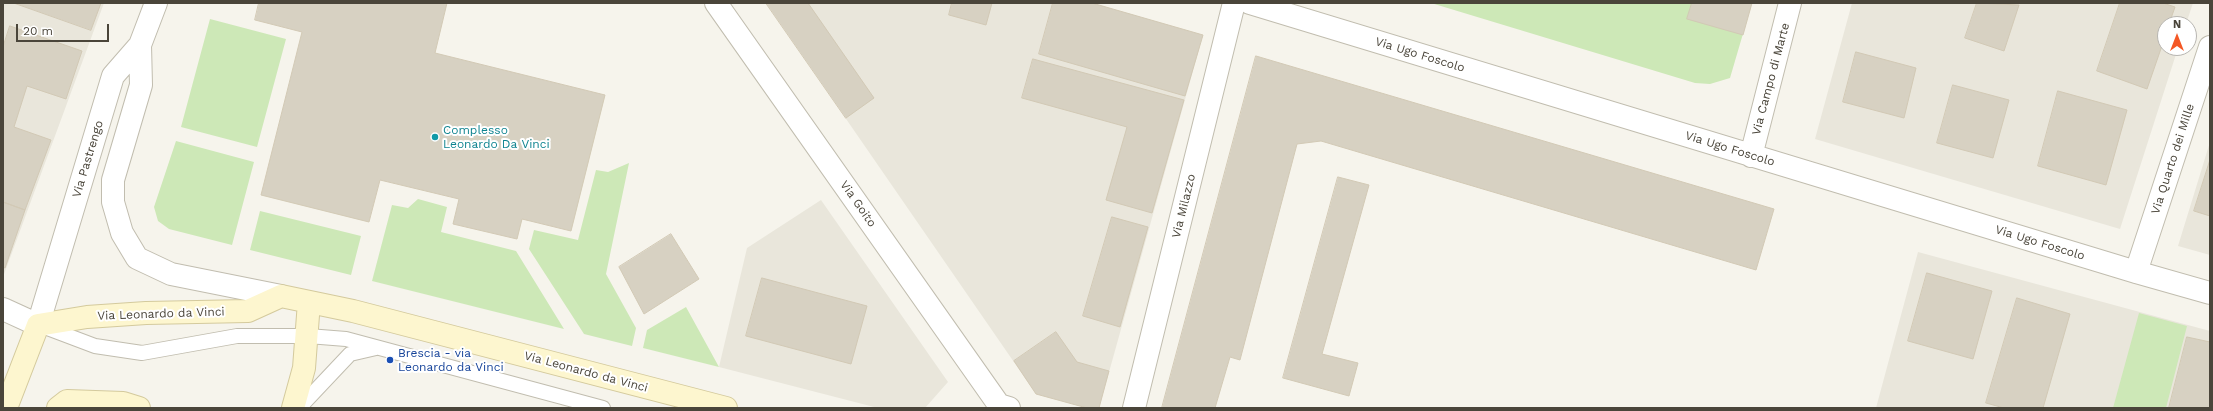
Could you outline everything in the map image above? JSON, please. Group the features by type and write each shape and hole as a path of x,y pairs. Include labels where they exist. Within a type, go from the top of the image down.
{"main road":[{"name":"Via Leonardo da Vinci","path":"38,325 87,317 146,313 248,311 281,296 380,318 726,408"},
{"path":"293,408 304,368 308,336 309,302"},
{"path":"6,408 38,325"},
{"path":"58,408 67,401 124,403 138,408"}],"street":[{"name":"Via Pastrengo","path":"38,325 113,76 140,45 156,3"},
{"name":"Via Goito","path":"716,3 1002,407"},
{"name":"Via Milazzo","path":"1134,408 1234,3"},
{"name":"Via Ugo Foscolo","path":"1250,3 1751,156 2210,293"},
{"name":"Via Campo di Marte","path":"1751,156 1790,3"},
{"name":"Via Leonardo da Vinci","path":"140,45 141,85 113,180 113,202 122,233 137,258 171,274 281,296"},
{"name":"Via Quarto dei Mille","path":"2136,272 2210,47"},
{"path":"3,309 38,325"}],"lane":[{"path":"38,325 95,346 142,353 237,336 308,336 346,339 603,408"},
{"path":"299,408 350,354 378,347"}],"shaded area":[{"path":"3,3 104,3 3,277"},
{"path":"766,3 1092,3 1203,35 1099,408 1087,408 1036,394"},
{"path":"1852,3 2193,3 2189,16 2157,16 2157,56 2175,56 2120,229 1815,139"},
{"path":"2210,142 2210,255 2178,246"},
{"path":"821,200 948,382 925,408 878,408 719,367 747,248"},
{"path":"1918,252 2210,331 2210,408 1876,408"}],"green space":[{"path":"1431,3 1752,3 1730,78 1710,84 1695,83"},
{"path":"210,19 286,39 257,147 181,127"},
{"path":"176,141 254,162 232,245 169,229 158,221 154,207"},
{"path":"629,163 606,274 636,328 632,346 584,334 529,249 534,230 578,240 596,170 608,172"},
{"path":"418,199 447,207 441,232 516,251 564,329 372,281 392,205 408,208"},
{"path":"260,211 361,236 351,275 250,250"},
{"path":"686,307 719,367 643,348 647,330"},
{"path":"2139,313 2187,326 2166,408 2113,408"}],"building":[{"path":"14,3 101,3 91,30"},
{"name":"Complesso Leonardo Da Vinci","path":"259,3 447,3 435,53 605,95 571,231 522,219 517,239 453,224 459,199 380,180 369,222 261,195 302,32 255,20"},
{"path":"766,3 808,3 874,98 846,118"},
{"path":"952,3 992,3 986,25 949,15"},
{"path":"1053,3 1092,3 1203,35 1185,96 1039,54"},
{"path":"1692,3 1752,3 1743,35 1687,19"},
{"path":"1977,3 2019,5 2004,51 1965,38"},
{"path":"2120,3 2163,3 2175,7 2172,16 2157,16 2157,56 2158,56 2147,89 2097,71"},
{"path":"10,26 82,51 66,99 27,86 14,127 51,140 25,210 3,202 3,47"},
{"path":"1856,52 1916,68 1904,118 1843,102"},
{"path":"1256,56 1774,209 1756,270 1321,141 1297,144 1240,360 1230,357 1215,408 1162,408"},
{"path":"1033,59 1184,100 1152,213 1106,200 1127,127 1022,98"},
{"path":"1953,85 2009,100 1993,158 1937,143"},
{"path":"2058,91 2127,110 2106,185 2038,166"},
{"path":"2210,160 2210,216 2194,211"},
{"path":"1338,177 1369,185 1322,354 1358,363 1349,396 1283,378"},
{"path":"3,202 25,210 5,268 3,267"},
{"path":"1112,217 1148,227 1120,327 1083,316"},
{"path":"671,234 699,279 644,314 619,267"},
{"path":"1927,273 1992,291 1973,359 1908,341"},
{"path":"762,278 867,306 851,364 746,336"},
{"path":"2017,298 2070,314 2043,408 2004,408 1986,403"},
{"path":"1056,332 1077,362 1109,371 1099,408 1087,408 1036,394 1014,361"},
{"path":"2187,337 2210,342 2210,408 2169,408"}],"place":[{"name":"Complesso Leonardo Da Vinci","path":"435,137"},
{"name":"Brescia - via Leonardo da Vinci","path":"390,360"}]}
